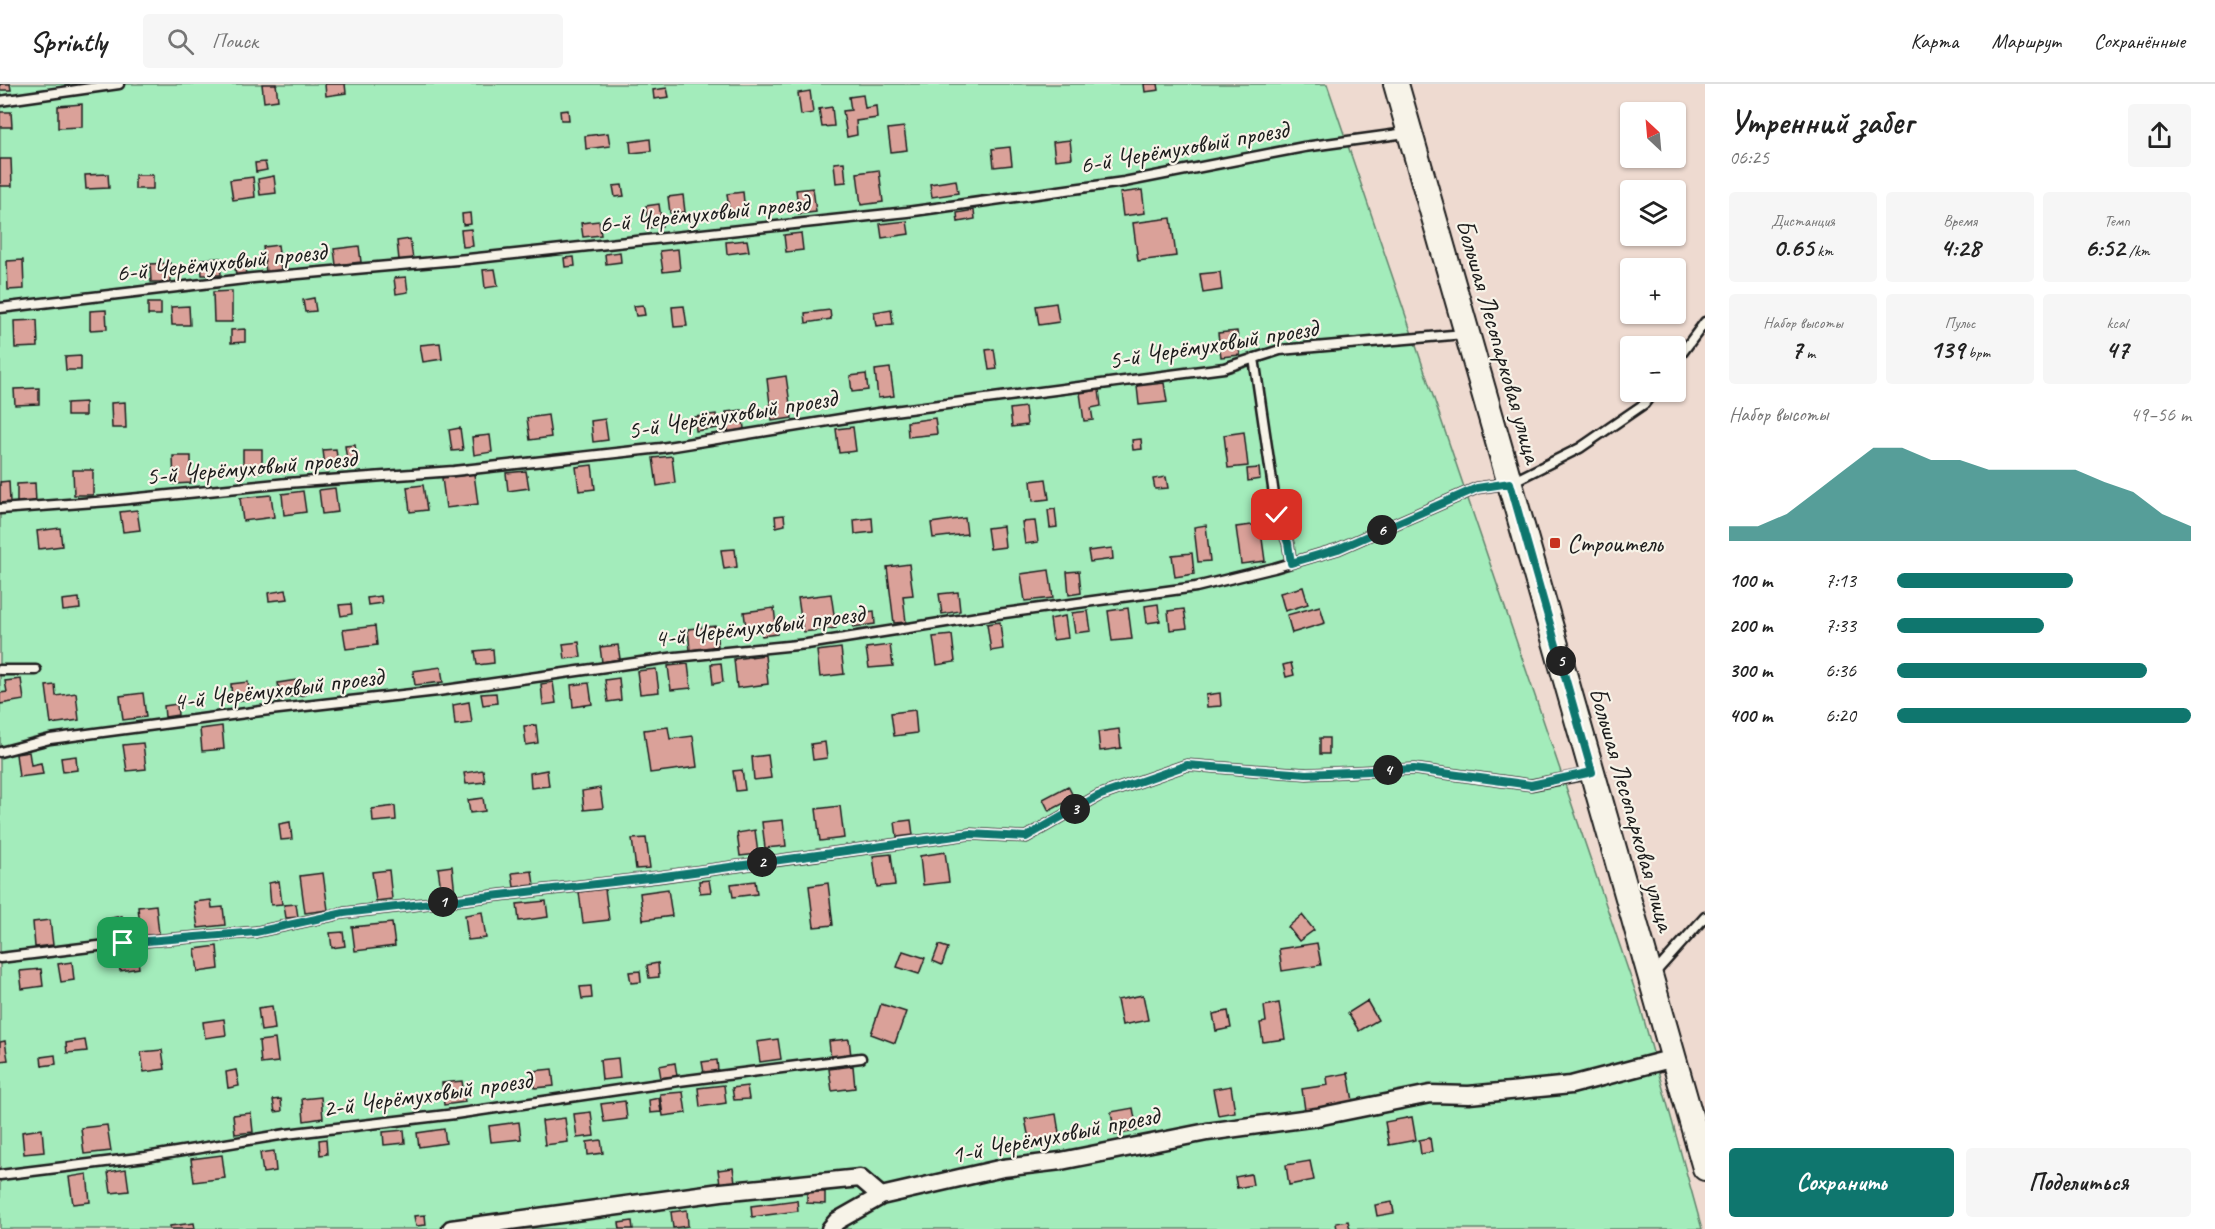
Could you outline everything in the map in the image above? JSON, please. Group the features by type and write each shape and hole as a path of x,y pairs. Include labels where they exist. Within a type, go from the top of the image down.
{"main road":[{"name":"Большая Лесопарковая улица","path":"1396,84 1705,1168"}],"street":[{"name":"1-й Черёмуховый проезд","path":"830,1229 837,1221 881,1196 1003,1168 1060,1161 1208,1132 1317,1117 1430,1094 1469,1095 1571,1085 1674,1058"},
{"path":"451,1229 721,1192 860,1178 881,1196"}],"lane":[{"path":"0,101 119,84"},
{"name":"6-й Черёмуховый проезд","path":"0,308 254,278 468,259 907,212 1124,182 1304,147 1410,133"},
{"path":"1686,348 1705,322"},
{"name":"5-й Черёмуховый проезд","path":"0,509 109,501 287,483 454,471 662,448 878,413 1224,368 1280,350 1467,334"},
{"path":"1254,358 1277,515 1288,543 1291,563"},
{"name":"4-й Черёмуховый проезд","path":"0,752 50,739 261,711 438,691 675,657 807,644 997,614 1196,587 1338,549 1477,488 1510,483 1580,448 1646,402"},
{"path":"0,670 36,669"},
{"path":"0,958 123,943 256,932 344,913 657,877 970,834 1026,837 1098,796 1187,765 1306,774 1414,769 1531,785 1592,772"},
{"path":"1651,978 1705,917"},
{"name":"2-й Черёмуховый проезд","path":"0,1175 146,1157 286,1134 455,1114 679,1081 861,1058"}],"green space":[{"path":"0,84 1327,84 1639,1002 1702,1229 0,1229"}],"building":[{"path":"0,84 10,84 11,90 0,90"},
{"path":"262,84 276,84 278,100 264,102"},
{"path":"325,84 345,84 346,93 326,96"},
{"path":"1144,84 1158,84 1159,90 1145,92"},
{"path":"667,88 669,97 654,99 653,90"},
{"path":"810,91 813,113 801,115 798,93"},
{"path":"863,95 865,108 876,106 877,118 856,121 857,135 847,137 843,111 851,110 849,97"},
{"path":"82,104 82,127 58,128 58,106"},
{"path":"832,107 834,126 822,127 819,109"},
{"path":"568,110 569,120 561,120 560,111"},
{"path":"0,112 11,112 12,127 0,127"},
{"path":"904,127 907,150 891,152 888,129"},
{"path":"608,133 610,146 586,149 585,136"},
{"path":"650,139 651,151 631,153 630,142"},
{"path":"1070,140 1072,158 1055,160 1053,142"},
{"path":"1010,147 1012,165 994,167 992,149"},
{"path":"0,159 11,159 12,186 0,186"},
{"path":"265,162 267,170 256,172 255,163"},
{"path":"844,162 846,182 836,183 834,163"},
{"path":"879,170 883,202 861,205 857,173"},
{"path":"108,174 109,188 86,189 85,175"},
{"path":"135,175 153,175 153,189 135,189"},
{"path":"274,176 276,193 260,195 258,179"},
{"path":"253,177 255,197 233,200 230,180"},
{"path":"956,180 958,193 932,197 930,184"},
{"path":"622,185 624,196 615,197 613,186"},
{"path":"813,188 816,212 799,214 796,190"},
{"path":"1142,190 1145,213 1123,216 1120,193"},
{"path":"743,192 745,213 730,216 727,194"},
{"path":"683,195 685,212 670,213 668,197"},
{"path":"659,204 662,226 648,228 646,206"},
{"path":"974,210 975,219 958,222 957,213"},
{"path":"470,213 471,224 463,225 462,214"},
{"path":"1171,218 1176,256 1138,261 1133,223"},
{"path":"599,221 601,235 583,237 581,223"},
{"path":"907,221 909,234 882,238 880,224"},
{"path":"471,229 473,246 463,247 461,230"},
{"path":"801,233 803,250 786,252 784,235"},
{"path":"410,239 413,259 399,260 397,241"},
{"path":"747,240 749,251 727,254 726,242"},
{"path":"278,245 281,270 266,272 263,247"},
{"path":"359,246 361,262 336,265 334,249"},
{"path":"678,249 680,270 663,272 660,251"},
{"path":"620,252 621,262 606,264 605,254"},
{"path":"574,257 575,266 565,267 564,258"},
{"path":"220,258 221,275 202,275 201,259"},
{"path":"23,260 24,289 8,290 7,261"},
{"path":"170,263 171,282 151,282 150,264"},
{"path":"245,267 246,275 236,275 235,268"},
{"path":"495,269 498,286 485,288 483,270"},
{"path":"1220,272 1222,290 1203,293 1200,274"},
{"path":"406,277 408,292 396,294 394,278"},
{"path":"232,291 232,322 214,322 213,292"},
{"path":"314,298 316,311 305,312 303,300"},
{"path":"148,303 161,303 161,315 148,315"},
{"path":"1056,303 1059,322 1039,325 1036,306"},
{"path":"643,305 645,315 636,316 634,306"},
{"path":"189,306 190,325 172,325 171,307"},
{"path":"684,306 687,326 674,327 672,307"},
{"path":"891,309 893,324 876,326 874,312"},
{"path":"106,310 107,329 90,330 90,311"},
{"path":"830,310 831,319 806,323 805,313"},
{"path":"37,320 38,347 15,348 14,321"},
{"path":"245,329 245,342 231,343 231,330"},
{"path":"1237,331 1240,355 1221,357 1218,333"},
{"path":"440,343 442,359 423,362 420,345"},
{"path":"994,349 997,369 989,370 986,350"},
{"path":"81,356 81,370 66,370 65,357"},
{"path":"890,368 894,396 878,398 875,370"},
{"path":"866,374 868,390 852,392 850,376"},
{"path":"786,376 792,418 772,421 767,379"},
{"path":"1164,383 1167,402 1139,405 1137,386"},
{"path":"39,388 39,404 15,405 14,389"},
{"path":"1099,390 1101,406 1091,408 1093,420 1084,421 1080,393"},
{"path":"85,402 85,416 67,416 67,403"},
{"path":"125,402 126,428 112,428 111,403"},
{"path":"1025,407 1027,425 1012,427 1010,409"},
{"path":"742,410 744,429 728,432 726,412"},
{"path":"716,414 718,428 696,431 695,417"},
{"path":"548,415 551,437 530,440 527,418"},
{"path":"935,418 937,434 908,437 907,422"},
{"path":"605,419 608,440 593,442 591,421"},
{"path":"853,427 856,451 839,453 836,429"},
{"path":"460,428 463,450 452,451 449,430"},
{"path":"1244,432 1248,466 1228,468 1224,435"},
{"path":"490,435 492,452 474,455 472,437"},
{"path":"1141,439 1142,449 1133,450 1132,440"},
{"path":"355,445 358,467 348,468 345,446"},
{"path":"243,449 262,449 262,472 243,472"},
{"path":"336,449 338,465 325,466 323,450"},
{"path":"173,456 191,456 191,483 174,484"},
{"path":"672,456 675,483 657,486 653,458"},
{"path":"592,465 595,489 579,491 576,467"},
{"path":"1259,468 1260,479 1248,481 1247,469"},
{"path":"73,470 93,470 93,495 74,495"},
{"path":"526,471 529,488 508,491 506,473"},
{"path":"474,474 478,504 446,508 442,478"},
{"path":"1166,477 1168,488 1155,489 1153,479"},
{"path":"1046,479 1049,499 1033,501 1031,481"},
{"path":"9,481 10,502 0,503 0,482"},
{"path":"35,483 36,503 17,504 17,484"},
{"path":"423,485 427,510 410,512 407,487"},
{"path":"335,488 338,512 322,514 319,490"},
{"path":"303,491 306,512 284,515 282,494"},
{"path":"271,495 274,517 243,521 240,498"},
{"path":"1055,509 1057,527 1050,528 1048,510"},
{"path":"137,510 140,530 123,532 120,512"},
{"path":"784,515 785,525 776,527 775,516"},
{"path":"872,518 873,532 855,534 854,520"},
{"path":"965,518 967,534 933,538 931,523"},
{"path":"1035,521 1038,542 1025,544 1022,522"},
{"path":"1260,524 1265,561 1241,564 1236,527"},
{"path":"1206,525 1210,561 1198,562 1194,527"},
{"path":"1003,526 1005,547 990,549 987,528"},
{"path":"60,528 62,546 39,549 37,531"},
{"path":"1112,548 1113,559 1090,562 1088,551"},
{"path":"735,549 737,567 724,569 721,550"},
{"path":"1192,553 1194,574 1175,577 1172,555"},
{"path":"909,564 913,595 903,596 906,622 894,623 887,567"},
{"path":"1049,570 1053,598 1025,601 1021,574"},
{"path":"1079,571 1081,593 1069,595 1067,572"},
{"path":"1303,587 1308,604 1285,611 1280,593"},
{"path":"286,590 288,599 269,601 268,593"},
{"path":"958,592 960,611 942,614 939,594"},
{"path":"831,594 836,628 803,632 798,598"},
{"path":"381,596 382,603 368,605 367,598"},
{"path":"79,598 80,609 63,611 62,600"},
{"path":"351,604 352,614 341,616 339,605"},
{"path":"1158,604 1160,621 1147,623 1145,606"},
{"path":"1320,606 1325,623 1292,633 1287,615"},
{"path":"774,608 777,634 762,636 760,627 746,628 744,612"},
{"path":"1128,608 1132,639 1112,641 1108,611"},
{"path":"1184,609 1187,628 1170,630 1168,611"},
{"path":"874,611 875,624 853,627 851,614"},
{"path":"1088,611 1091,631 1075,633 1072,613"},
{"path":"1065,616 1068,638 1053,640 1050,619"},
{"path":"1000,622 1003,649 991,651 987,624"},
{"path":"375,626 377,645 346,649 343,630"},
{"path":"715,626 718,646 690,650 688,629"},
{"path":"952,635 955,662 937,665 933,637"},
{"path":"579,642 581,657 565,659 563,644"},
{"path":"618,645 620,659 602,662 600,647"},
{"path":"890,645 893,666 869,668 866,648"},
{"path":"841,648 844,674 820,677 817,651"},
{"path":"493,649 494,663 477,665 475,651"},
{"path":"765,655 768,684 737,688 734,659"},
{"path":"721,663 723,682 713,684 711,664"},
{"path":"1291,663 1294,675 1286,677 1283,665"},
{"path":"688,664 691,688 671,690 668,666"},
{"path":"441,667 443,682 415,685 413,671"},
{"path":"656,669 659,692 640,694 637,671"},
{"path":"619,678 621,700 608,702 605,680"},
{"path":"21,679 24,700 0,704 0,693 7,692 5,681"},
{"path":"303,679 305,695 280,698 278,683"},
{"path":"248,682 250,699 232,701 231,684"},
{"path":"553,682 556,703 543,705 541,684"},
{"path":"589,683 592,704 573,707 571,685"},
{"path":"55,685 56,696 76,693 79,720 51,724 46,686"},
{"path":"143,693 146,717 123,720 120,696"},
{"path":"496,693 497,703 483,705 481,694"},
{"path":"1220,693 1221,706 1207,707 1206,695"},
{"path":"469,702 472,723 455,725 453,705"},
{"path":"177,704 178,715 165,717 164,706"},
{"path":"915,710 917,733 894,736 891,713"},
{"path":"536,725 538,743 526,745 524,726"},
{"path":"222,726 224,749 202,751 200,729"},
{"path":"668,727 670,739 693,736 697,767 650,773 644,730"},
{"path":"1119,729 1121,748 1100,751 1098,732"},
{"path":"1320,738 1329,738 1329,754 1320,754"},
{"path":"825,742 827,758 813,760 811,744"},
{"path":"143,743 146,769 127,771 123,745"},
{"path":"29,752 31,765 41,763 43,774 19,777 16,754"},
{"path":"768,755 771,778 754,780 752,757"},
{"path":"76,756 77,770 63,772 61,758"},
{"path":"483,770 485,782 466,784 464,773"},
{"path":"547,770 549,786 531,788 530,773"},
{"path":"742,770 745,790 736,791 733,771"},
{"path":"1068,786 1074,798 1049,811 1043,799"},
{"path":"600,788 603,808 584,810 582,791"},
{"path":"483,798 485,811 470,813 468,800"},
{"path":"395,806 396,820 373,822 372,809"},
{"path":"840,806 844,838 820,841 816,809"},
{"path":"783,820 786,846 765,848 762,822"},
{"path":"911,820 913,835 897,837 895,822"},
{"path":"290,822 292,839 281,840 279,824"},
{"path":"755,830 758,854 740,856 737,833"},
{"path":"646,838 650,868 636,869 632,839"},
{"path":"945,852 949,882 923,885 920,856"},
{"path":"891,854 895,885 877,887 873,856"},
{"path":"452,866 455,894 442,896 438,868"},
{"path":"389,870 392,899 376,901 372,872"},
{"path":"532,871 534,885 514,887 512,873"},
{"path":"323,873 328,910 305,913 300,876"},
{"path":"709,880 711,892 700,893 699,881"},
{"path":"279,881 282,904 271,905 269,883"},
{"path":"755,881 757,894 733,897 731,884"},
{"path":"828,883 833,925 814,927 809,886"},
{"path":"605,889 609,920 583,923 579,892"},
{"path":"668,889 672,916 643,920 640,893"},
{"path":"211,900 212,908 223,907 225,925 198,928 194,902"},
{"path":"546,901 548,917 519,921 517,904"},
{"path":"296,904 298,917 286,918 284,905"},
{"path":"156,905 159,934 141,936 138,907"},
{"path":"482,912 486,938 468,940 465,915"},
{"path":"1302,915 1314,930 1299,941 1288,927"},
{"path":"122,916 124,934 113,936 111,918"},
{"path":"50,920 53,945 35,947 33,922"},
{"path":"392,923 395,946 355,951 352,927"},
{"path":"343,932 345,946 332,948 330,933"},
{"path":"1317,943 1321,965 1282,971 1279,949"},
{"path":"939,945 948,948 942,965 933,961"},
{"path":"217,946 219,969 198,972 195,949"},
{"path":"903,951 925,958 919,974 897,967"},
{"path":"137,953 139,968 120,971 118,956"},
{"path":"72,962 74,980 61,982 58,964"},
{"path":"658,963 659,977 649,978 647,965"},
{"path":"41,969 43,986 22,989 20,971"},
{"path":"640,971 641,982 631,983 629,972"},
{"path":"591,986 592,998 582,999 580,987"},
{"path":"1143,995 1148,1020 1122,1025 1117,1000"},
{"path":"1367,1001 1378,1020 1359,1031 1348,1013"},
{"path":"1279,1003 1285,1039 1263,1042 1260,1023 1266,1022 1264,1006"},
{"path":"881,1004 906,1012 895,1043 871,1034"},
{"path":"272,1006 275,1029 261,1031 258,1008"},
{"path":"1228,1011 1231,1028 1216,1031 1213,1014"},
{"path":"224,1019 226,1035 205,1038 203,1022"},
{"path":"275,1039 278,1062 261,1064 259,1041"},
{"path":"778,1039 781,1059 760,1062 757,1042"},
{"path":"849,1039 851,1056 831,1059 829,1041"},
{"path":"85,1040 87,1051 67,1053 66,1043"},
{"path":"5,1041 8,1060 0,1061 0,1042"},
{"path":"162,1050 165,1069 144,1072 141,1052"},
{"path":"55,1055 56,1064 42,1066 41,1057"},
{"path":"618,1058 620,1078 602,1080 600,1060"},
{"path":"717,1060 718,1071 704,1073 702,1062"},
{"path":"675,1063 677,1076 661,1078 659,1066"},
{"path":"853,1066 855,1088 832,1091 829,1069"},
{"path":"552,1069 554,1086 535,1088 533,1071"},
{"path":"236,1070 239,1086 228,1088 226,1072"},
{"path":"1348,1073 1353,1101 1305,1110 1302,1089 1328,1085 1327,1077"},
{"path":"462,1081 465,1102 444,1105 442,1083"},
{"path":"724,1085 726,1103 700,1107 698,1088"},
{"path":"747,1086 749,1099 734,1100 732,1088"},
{"path":"1231,1086 1235,1112 1218,1115 1213,1089"},
{"path":"683,1092 686,1113 663,1116 660,1094"},
{"path":"321,1097 323,1118 304,1121 302,1099"},
{"path":"659,1098 661,1112 650,1113 649,1100"},
{"path":"281,1099 282,1111 275,1112 273,1100"},
{"path":"625,1101 627,1119 604,1122 601,1104"},
{"path":"1133,1108 1137,1131 1115,1135 1111,1112"},
{"path":"591,1112 594,1136 577,1138 574,1114"},
{"path":"251,1113 253,1132 235,1134 233,1115"},
{"path":"1056,1114 1060,1139 1030,1144 1025,1119"},
{"path":"1412,1117 1416,1140 1389,1145 1385,1122"},
{"path":"565,1118 568,1142 545,1145 542,1121"},
{"path":"519,1122 521,1139 491,1142 489,1126"},
{"path":"107,1125 111,1151 84,1154 81,1128"},
{"path":"42,1129 44,1152 24,1154 22,1132"},
{"path":"444,1129 446,1143 419,1147 417,1133"},
{"path":"404,1130 405,1143 384,1145 383,1132"},
{"path":"1430,1138 1432,1152 1421,1154 1419,1140"},
{"path":"326,1139 327,1154 320,1155 319,1140"},
{"path":"601,1140 603,1153 588,1155 587,1142"},
{"path":"274,1151 276,1171 263,1173 260,1153"},
{"path":"222,1155 225,1178 194,1182 191,1159"},
{"path":"1310,1161 1314,1180 1289,1185 1286,1165"},
{"path":"733,1168 735,1182 720,1184 718,1170"},
{"path":"126,1169 129,1191 111,1193 108,1172"},
{"path":"87,1174 90,1202 73,1204 69,1177"},
{"path":"1251,1174 1253,1185 1237,1188 1235,1177"},
{"path":"807,1191 825,1192 825,1204 807,1203"},
{"path":"797,1200 798,1211 752,1217 751,1206"},
{"path":"1392,1202 1394,1213 1377,1216 1375,1205"},
{"path":"687,1210 688,1226 673,1228 671,1212"},
{"path":"425,1215 426,1225 416,1226 414,1216"},
{"path":"632,1221 633,1229 620,1229 619,1223"},
{"path":"1348,1221 1350,1229 1337,1229 1336,1223"},
{"path":"194,1223 195,1229 170,1229 170,1226"}],"place":[{"name":"Строитель","path":"1555,543"}],"route":[{"path":"123,943 256,932 344,913 657,877 970,834 1026,837 1098,796 1187,765 1306,774 1414,769 1531,785 1592,772 1510,483 1477,488 1338,549 1291,563 1288,543 1277,515"}]}
